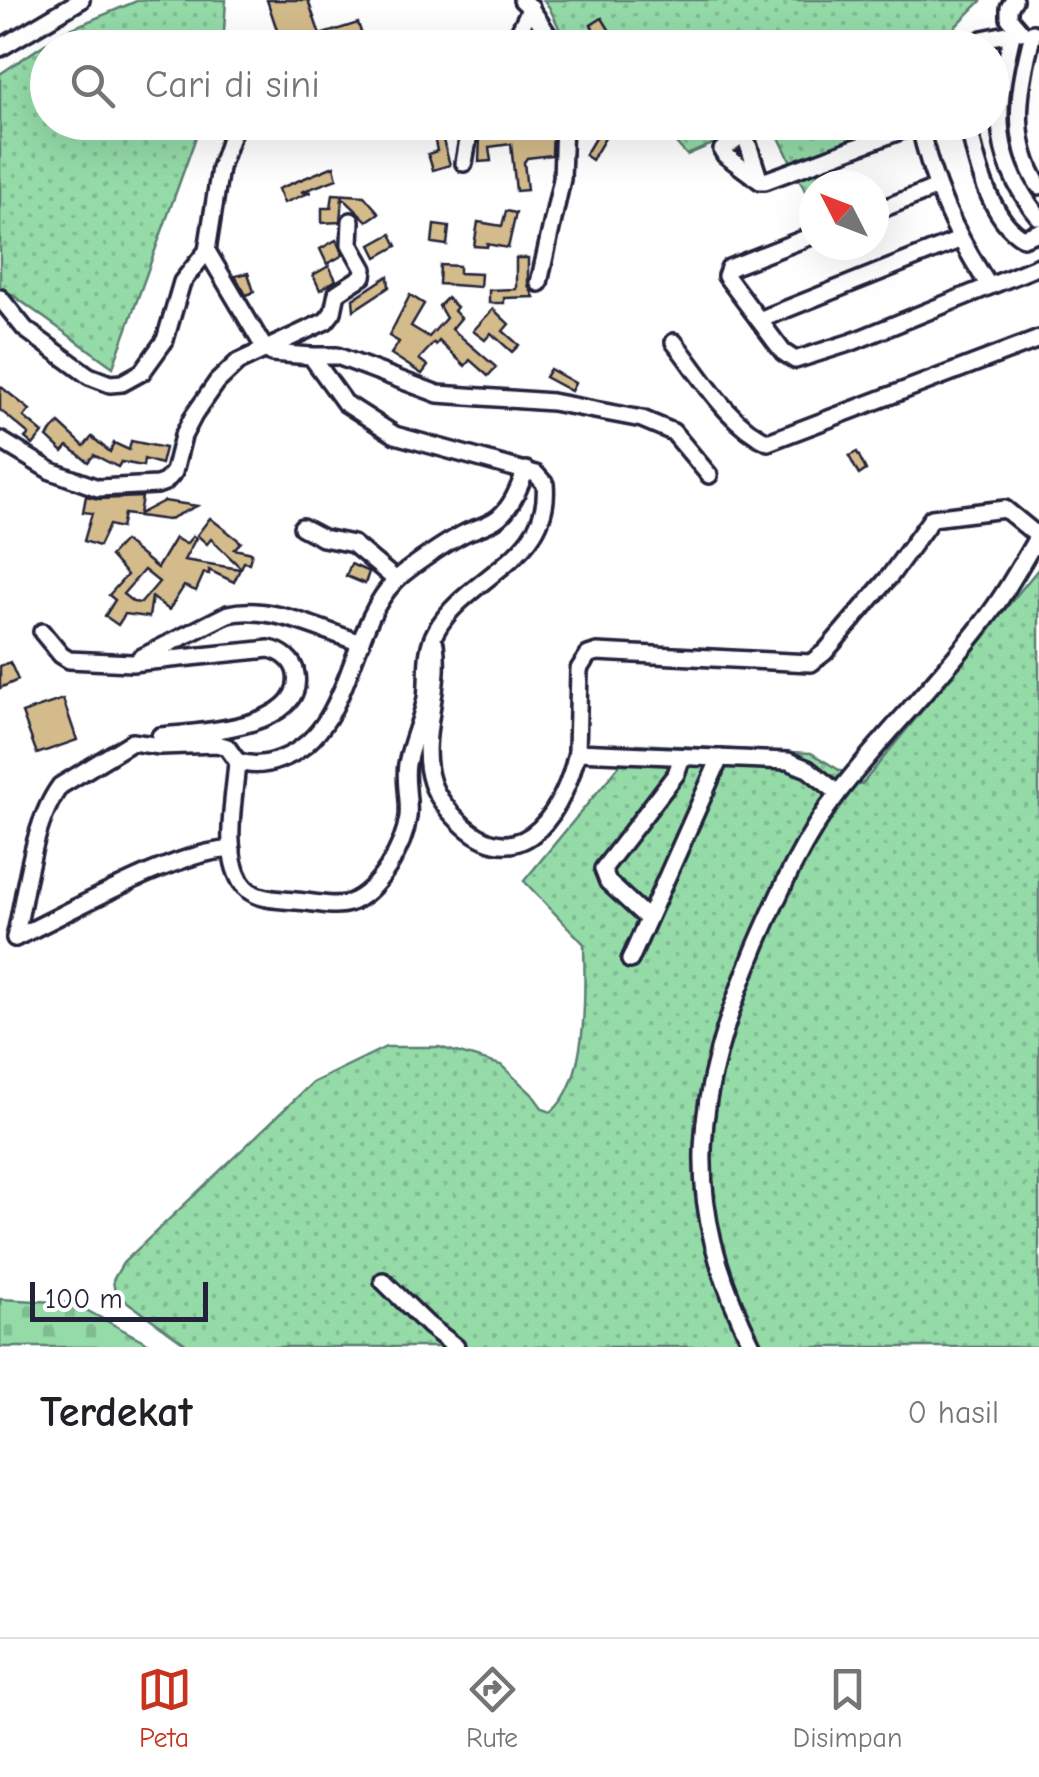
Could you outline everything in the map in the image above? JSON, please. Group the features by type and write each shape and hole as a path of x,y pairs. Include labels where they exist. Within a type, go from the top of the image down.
{"street":[{"path":"30,30 81,0"},
{"path":"1009,48 1013,30 1009,8 1014,0"},
{"path":"518,30 527,4"},
{"path":"527,4 543,30"},
{"path":"0,48 30,30"},
{"path":"1009,31 1036,31 1019,88 1018,122 1027,168 1039,186"},
{"path":"0,298 25,330 89,376 110,384 122,383 142,372 159,353 171,323 177,291 208,250 220,168 230,140"},
{"path":"464,163 468,140"},
{"path":"538,283 562,179 563,140"},
{"path":"760,181 872,140"},
{"path":"923,140 936,188 959,240 989,286"},
{"path":"972,140 988,193 1018,236 1039,232"},
{"path":"1002,140 1012,176 1039,217"},
{"path":"889,206 936,188"},
{"path":"0,440 52,471 98,488 157,485 172,474 187,424 217,382 238,362 326,321 333,312 337,293 364,275 350,244 351,221"},
{"path":"759,320 959,240"},
{"path":"799,241 730,268 726,276 783,352 796,360 1039,266"},
{"path":"208,250 265,349 337,356 438,394 552,402 642,419 673,432 709,476"},
{"path":"674,342 736,420 753,436 768,442 1039,339"},
{"path":"132,742 160,746 217,744 228,748 236,762 232,850 242,884 260,897 339,905 360,898 389,862 405,832 409,808 406,770 426,696 428,654 434,634 458,602 520,552 534,535 546,499 545,484 540,476 526,470 394,435 345,403 311,356"},
{"path":"236,762 272,762 287,757 313,737 330,712 384,596 396,580 456,538 500,516 513,500 526,470"},
{"path":"434,634 438,662 427,746 429,770 446,806 474,834 504,844 538,830 564,797 577,752 580,669 588,655 597,652 811,663 890,576 932,518 1005,508 1038,535 974,635 838,794 798,857 724,1027 710,1079 702,1150 706,1217 716,1260 753,1347"},
{"path":"302,527 323,538 353,544 396,580"},
{"path":"132,662 241,611 266,614 362,643"},
{"path":"42,632 69,660 132,662 269,649 283,654 297,676 287,703 270,717 132,742 60,786 42,821 15,938 180,860 212,850 232,850"},
{"path":"577,752 799,764 838,794"},
{"path":"648,920 608,882 603,869 676,774 682,757"},
{"path":"630,960 720,758"},
{"path":"383,1281 456,1347"}],"green space":[{"path":"139,0 226,0 224,30 68,30"},
{"path":"543,0 982,0 952,30 560,30"},
{"path":"30,54 30,140 195,140 113,367 0,286 0,74"},
{"path":"673,140 722,140 687,155"},
{"path":"780,140 860,140 837,170 799,170 799,178"},
{"path":"1039,568 1039,1347 190,1347 115,1293 113,1280 123,1263 312,1083 386,1047 439,1047 501,1065 543,1109 551,1112 563,1098 578,1057 584,1009 584,944 524,881 637,744 811,753 862,784"},
{"path":"0,1299 73,1303 155,1347 0,1347"}],"building":[{"path":"267,0 308,0 318,30 277,30"},
{"path":"602,18 609,30 594,30 591,25"},
{"path":"358,23 360,30 336,30"},
{"path":"435,140 443,140 450,165 433,170 428,154 437,151"},
{"path":"480,140 552,140 552,155 527,158 524,162 527,190 516,191 511,144 489,147 491,161 479,162"},
{"path":"594,140 604,140 592,160 585,155"},
{"path":"334,166 337,179 301,192 311,192 284,203 278,189"},
{"path":"333,194 364,196 379,213 367,221 342,197 340,222 322,223 322,208 331,208"},
{"path":"506,211 516,213 508,248 474,246 478,222 502,226"},
{"path":"434,225 449,227 447,245 432,243"},
{"path":"391,234 397,246 377,257 371,245"},
{"path":"336,240 343,255 327,264 320,249"},
{"path":"516,258 528,258 528,285 534,297 489,303 489,290 516,289"},
{"path":"440,265 459,266 459,273 481,274 480,287 439,284"},
{"path":"329,266 336,280 320,290 313,275"},
{"path":"248,273 254,292 246,295 235,276"},
{"path":"388,276 389,287 354,310 353,299"},
{"path":"410,295 424,304 411,326 429,337 446,318 439,306 447,298 457,307 454,311 461,318 452,329 496,367 488,376 470,360 465,366 439,341 419,359 428,366 422,374 391,354 399,342 389,336"},
{"path":"493,309 509,324 503,331 519,345 512,352 491,333 485,340 473,331"},
{"path":"550,369 575,383 571,391 545,377"},
{"path":"0,386 30,410 24,417 43,433 33,445 25,438 29,434 0,410"},
{"path":"59,423 84,446 92,437 110,452 114,443 129,450 131,441 165,448 161,464 144,459 143,466 121,462 118,467 94,455 88,462 68,446 63,452 47,437"},
{"path":"857,452 866,470 859,475 849,456"},
{"path":"86,496 142,497 139,514 164,501 197,506 168,520 124,514 121,528 109,525 99,546 84,541 92,513 83,512"},
{"path":"210,518 241,542 234,549 252,553 249,563 244,562 241,568 211,539 207,544 197,535"},
{"path":"193,536 196,538 184,560 240,569 234,582 209,570 196,591 184,586 169,610 152,597 149,617 125,614 118,625 105,616 115,600 109,595 127,575 110,556 124,541 157,568 175,538 186,544","holes":["144,570 159,582 141,603 123,594"]},
{"path":"351,564 369,572 365,584 346,576"},
{"path":"10,662 18,680 0,688 0,666"},
{"path":"63,699 77,740 37,754 22,713"}]}
